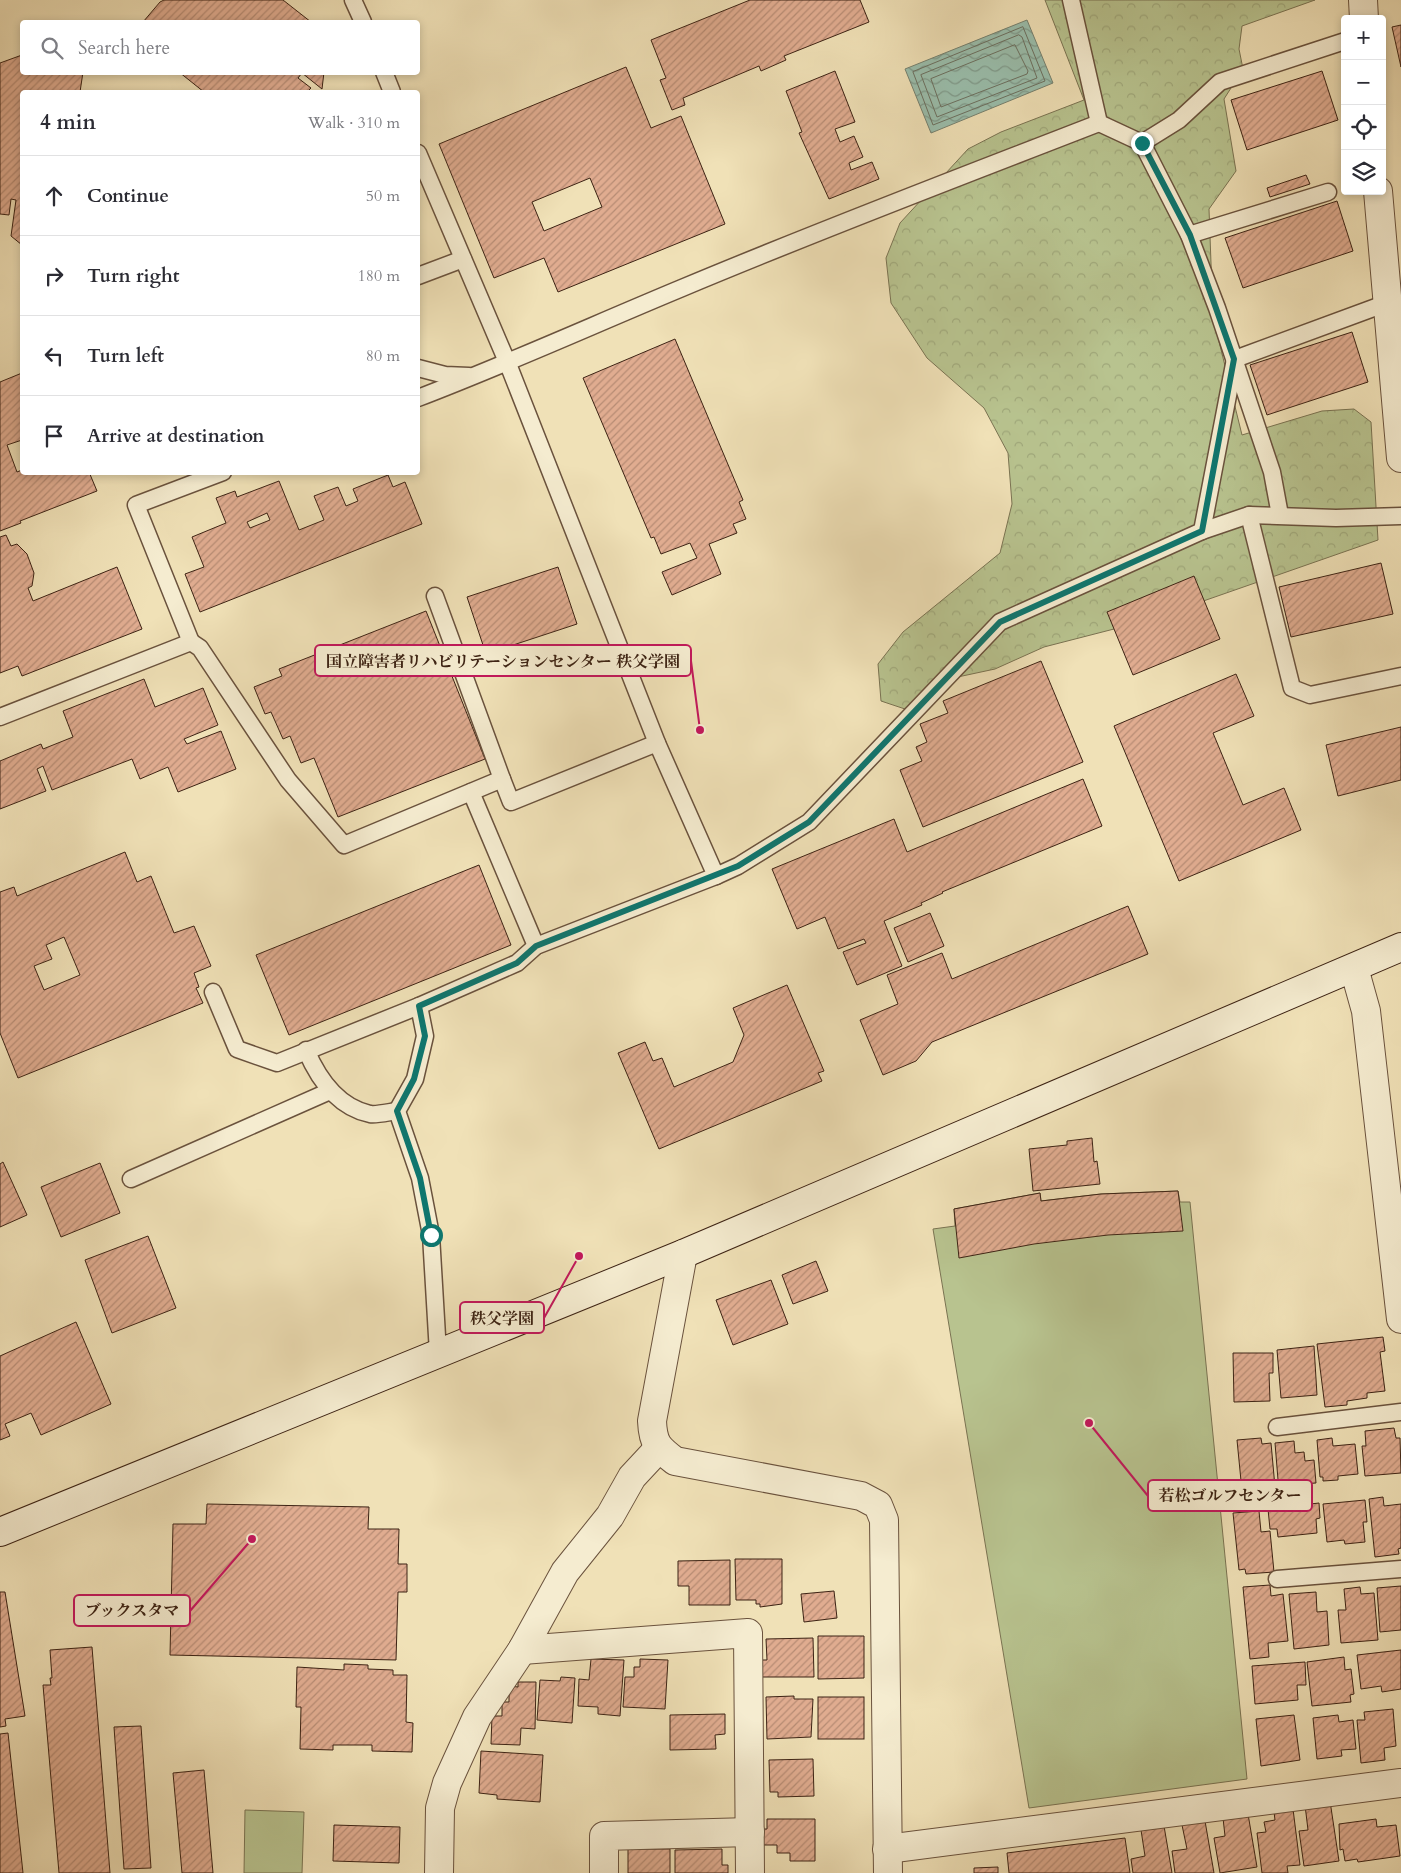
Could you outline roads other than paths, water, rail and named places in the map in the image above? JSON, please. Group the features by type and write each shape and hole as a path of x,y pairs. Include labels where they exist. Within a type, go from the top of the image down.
{"street":[{"path":"1363,0 1364,15"},
{"path":"1378,195 1401,458"},
{"path":"0,1532 438,1352 683,1254 1354,968 1401,946"},
{"path":"1354,968 1366,1010 1396,1242 1401,1319"},
{"path":"683,1254 652,1421 653,1437 659,1448 675,1461 861,1496 878,1505 884,1520 888,1861 1401,1783"},
{"path":"439,1873 440,1808 447,1783 477,1718 522,1650 565,1572 610,1516 632,1477 659,1448"},
{"path":"522,1650 748,1633 750,1873"},
{"path":"604,1873 604,1836 750,1832"}],"lane":[{"path":"354,0 362,20"},
{"path":"1071,0 1099,123"},
{"path":"1142,143 1179,120 1220,82 1341,42"},
{"path":"385,75 391,90"},
{"path":"420,397 508,364 681,288 809,236 1099,123 1142,143 1190,235 1272,472 1280,515"},
{"path":"420,158 508,364 657,743 716,876"},
{"path":"1190,235 1328,192"},
{"path":"420,275 463,259"},
{"path":"1234,359 1387,303"},
{"path":"1202,531 1234,359"},
{"path":"420,369 445,375 475,376"},
{"path":"215,475 136,506 191,642 200,648 288,780 344,844 502,779"},
{"path":"213,992 237,1049 277,1063 419,1006 517,963 536,946 738,866 809,822 1000,622 1202,531 1249,516 1280,515 1336,518 1401,516"},
{"path":"1249,516 1292,688 1310,695 1401,676"},
{"path":"435,596 511,802 657,743"},
{"path":"0,717 191,642"},
{"path":"471,792 536,946"},
{"path":"419,1006 425,1036 414,1079 397,1111 420,1178 431,1235 438,1352"},
{"path":"306,1050 316,1074 330,1091 346,1104 370,1114 397,1111"},
{"path":"131,1180 330,1091"},
{"path":"1277,1427 1401,1412"},
{"path":"1277,1579 1401,1569"}],"water":[{"path":"1027,20 1053,83 931,133 905,69"}],"place":[{"name":"国立障害者リハビリテーションセンター 秩父学園","path":"700,730"},
{"name":"秩父学園","path":"579,1256"},
{"name":"若松ゴルフセンター","path":"1089,1423"},
{"name":"ブックスタマ","path":"252,1539"}]}
